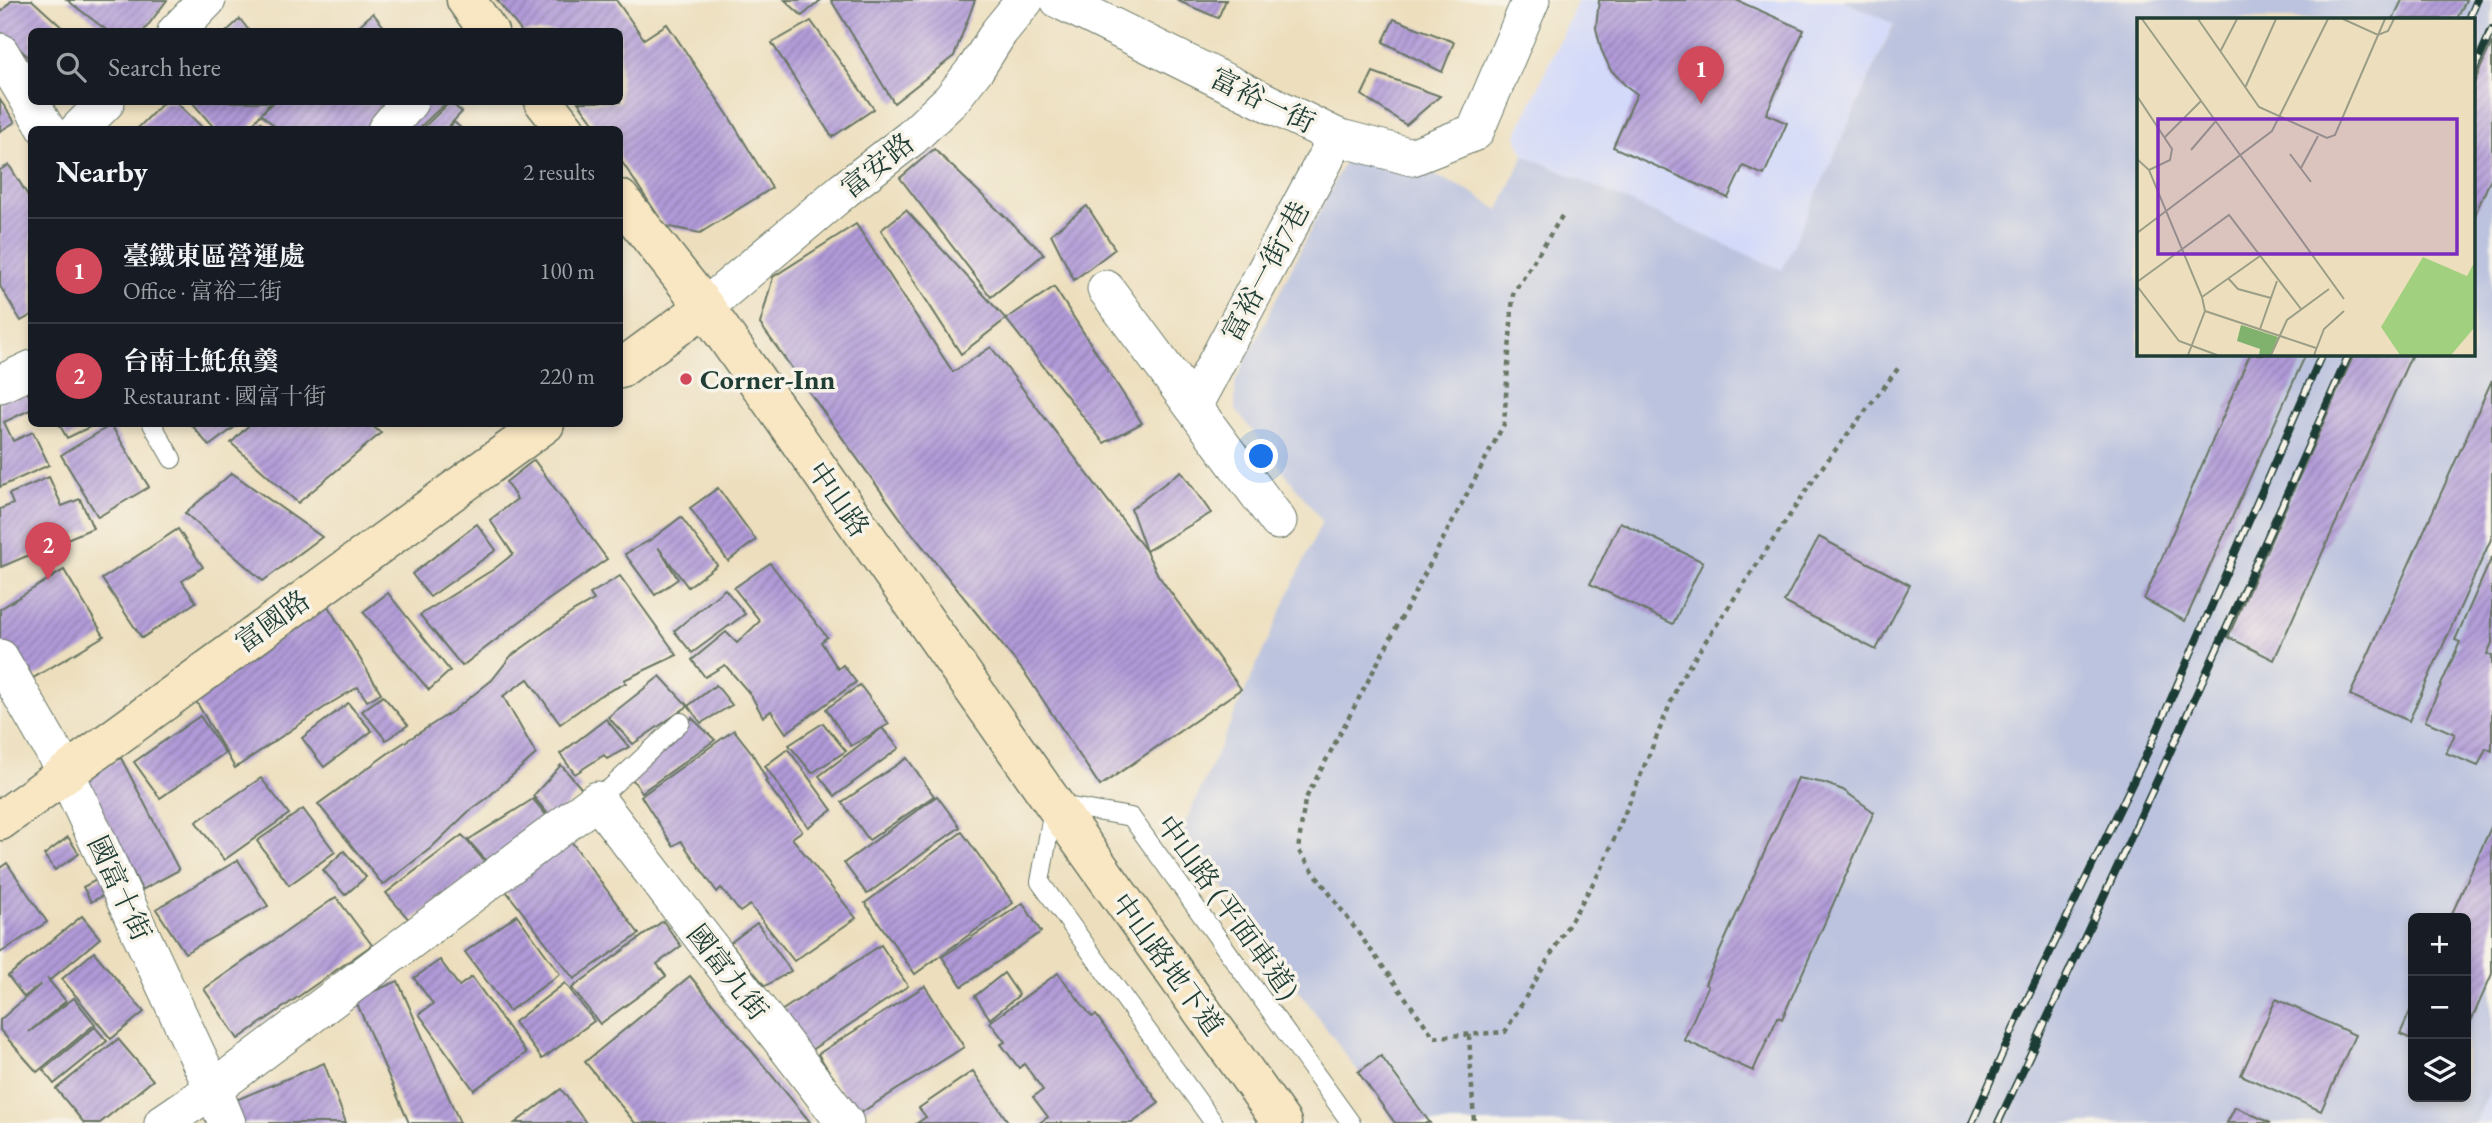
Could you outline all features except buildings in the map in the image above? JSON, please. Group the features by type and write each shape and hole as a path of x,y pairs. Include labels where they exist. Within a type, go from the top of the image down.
{"street":[{"path":"180,28 207,0"},
{"name":"富安路","path":"705,307 844,190 911,138 951,100 977,67 999,32 1026,0"},
{"name":"富裕一街","path":"1059,0 1337,136 1412,157 1475,132 1531,0"},
{"path":"0,52 28,98"},
{"path":"32,105 45,126"},
{"path":"82,126 103,105"},
{"path":"389,126 407,105"},
{"path":"546,105 562,126"},
{"name":"富裕一街7巷","path":"1193,406 1337,136"},
{"name":"中山路","path":"623,202 705,307 1054,804"},
{"path":"1106,289 1278,521"},
{"path":"623,367 705,307"},
{"path":"0,384 28,371"},
{"name":"富國路","path":"0,821 65,771 541,427"},
{"name":"國富十街","path":"0,658 65,771 227,1123"},
{"name":"中山路地下道","path":"1054,804 1282,1123"},
{"path":"163,1123 604,810"},
{"name":"國富九街","path":"604,810 845,1123"}],"lane":[{"path":"154,427 172,459"},
{"path":"604,810 681,722"},
{"path":"1054,804 1040,882 1214,1123"},
{"name":"中山路 (平面車道)","path":"1054,804 1131,817 1351,1123"}],"path":[{"path":"1562,216 1513,294 1504,424 1305,800 1297,850 1434,1037 1505,1032 1602,869 1681,678 1820,470 1899,366"},
{"path":"1469,1035 1474,1123"}],"shaded area":[{"path":"1578,0 1842,0 1894,23 1782,271 1524,155 1516,136"},
{"path":"1842,0 2492,0 2492,1086 2475,1123 1395,1123 1182,830 1322,521 1235,409 1235,382 1344,162 1378,150 1470,191 1499,210 1524,155 1782,270 1894,24"},
{"path":"2492,1086 2492,1123 2475,1123"}],"railway":[{"path":"2469,18 2477,0"},
{"path":"2474,70 2492,29"},
{"path":"1972,1123 2019,1016 2149,749 2322,355"},
{"path":"1998,1123 2176,740 2349,355"}],"place":[{"name":"臺鐵東區營運處","path":"1701,104"},
{"name":"Corner-Inn","path":"686,379"},
{"name":"台南土魠魚羹","path":"48,580"}]}
